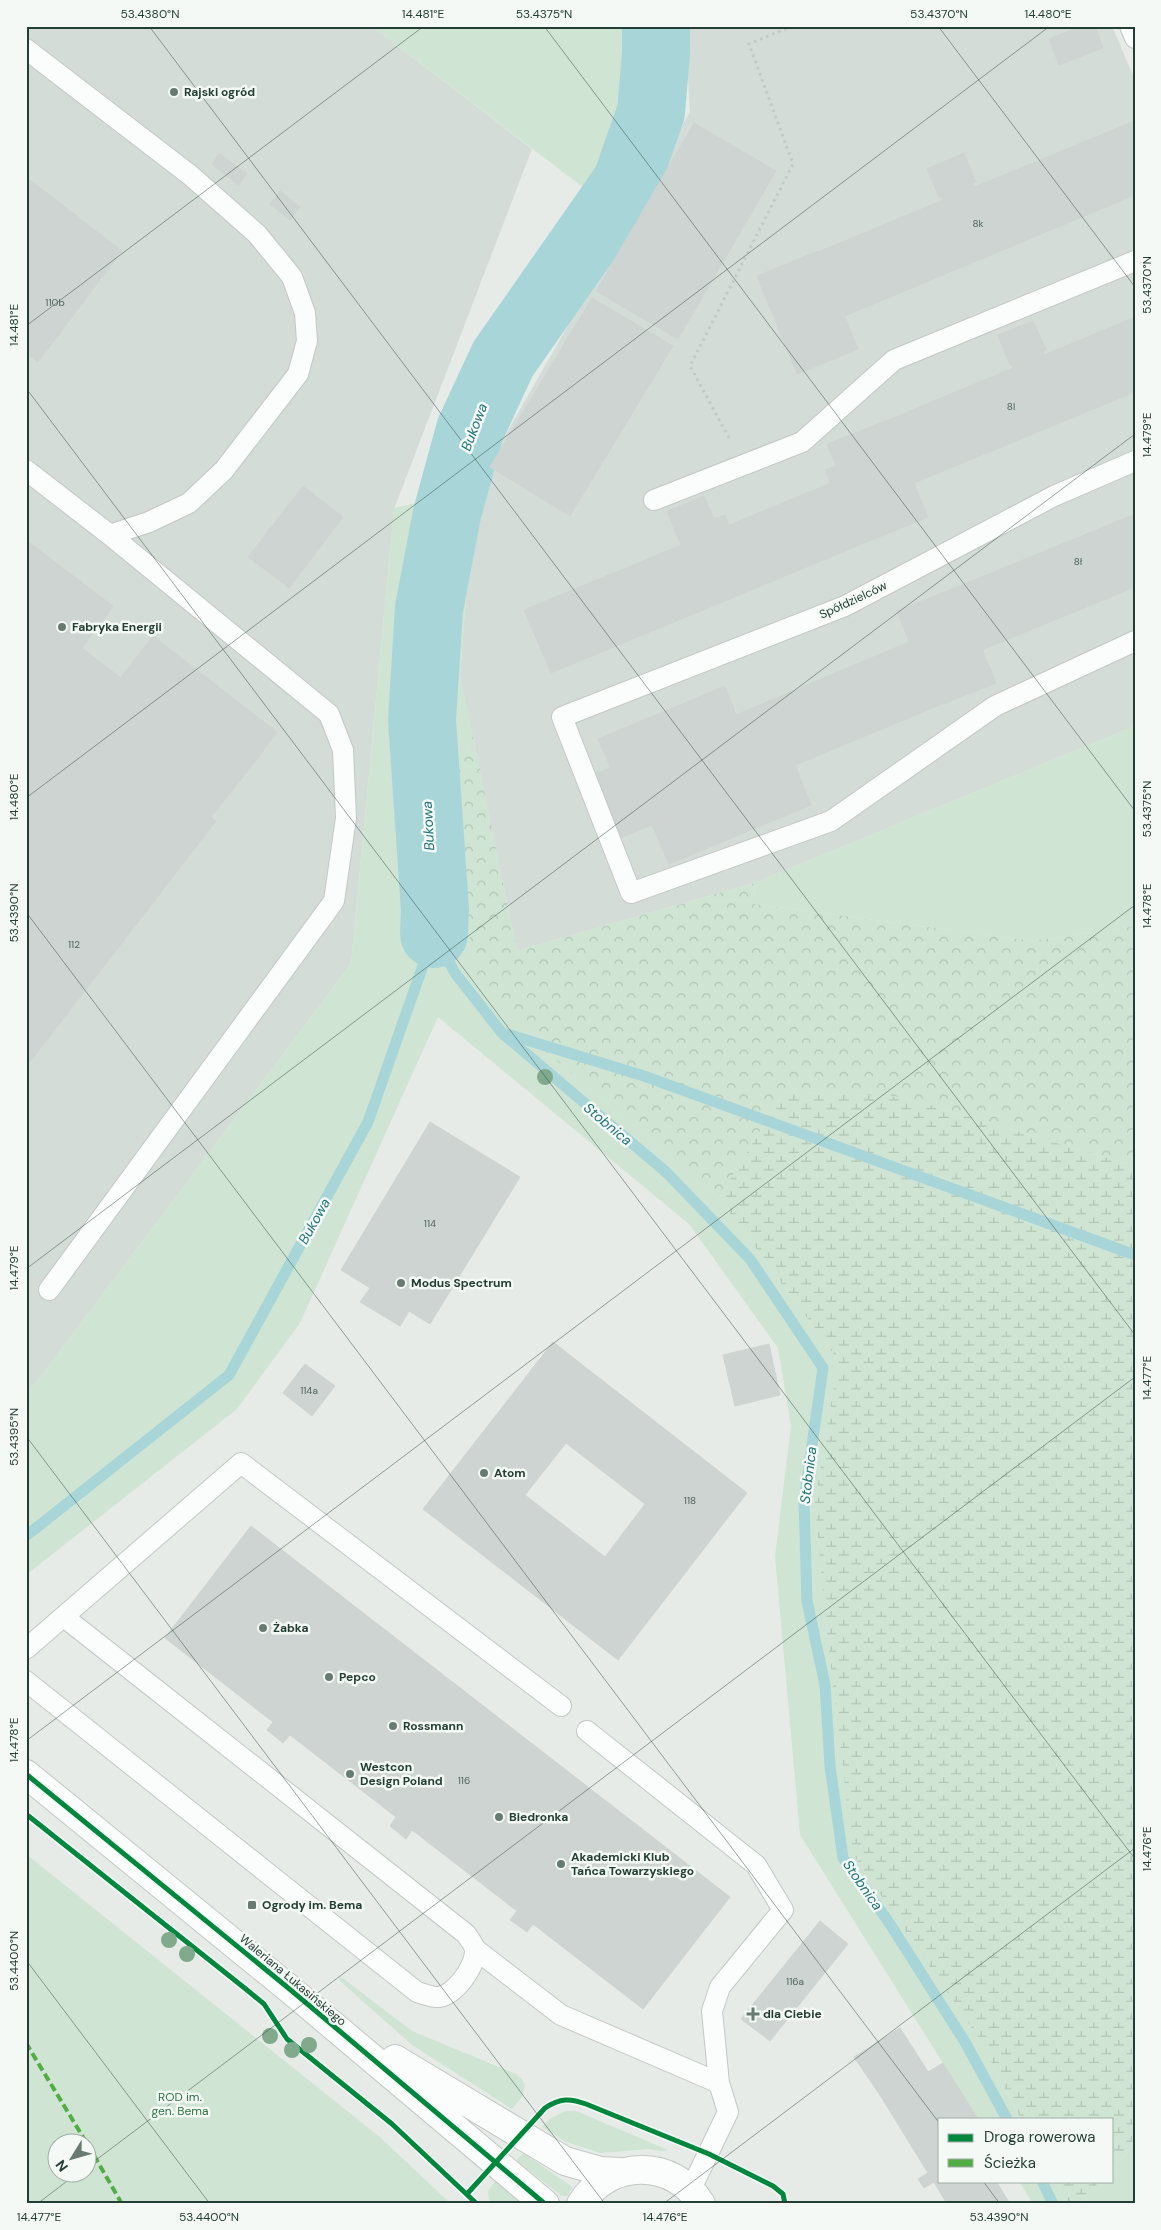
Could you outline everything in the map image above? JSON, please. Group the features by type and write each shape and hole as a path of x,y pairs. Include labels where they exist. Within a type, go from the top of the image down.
{"street":[{"name":"Waleriana Łukasińskiego","path":"26,1774 292,1991 545,2204"},
{"name":"Waleriana Łukasińskiego","path":"292,1991 419,2074 565,2161 600,2172 620,2172"},
{"path":"581,2204 599,2183 620,2172 643,2169 666,2173 682,2182 696,2196"}],"lane":[{"path":"1130,26 1135,38"},
{"path":"26,49 190,175 258,234 292,277 305,313 307,341 298,374 224,470 190,503 149,522 110,535"},
{"path":"654,500 802,442 894,360 1135,261"},
{"name":"Spółdzielców","path":"1135,461 1054,496 845,606 562,717 631,893 831,821 994,706 1135,641"},
{"path":"26,470 110,535 329,714 343,750 346,818 334,901 49,1290"},
{"path":"26,1649 240,1463 561,1706"},
{"path":"64,1617 466,1934 475,1949 560,2015 719,2083"},
{"path":"26,1681 417,1992 438,1997 454,1989 467,1974 474,1961 475,1949"},
{"path":"587,1731 756,1866 783,1910 720,1987 712,2011 719,2083 728,2112 696,2196"}],"path":[{"path":"743,465 690,366 793,164 749,44 792,26"}],"shaded area":[{"path":"26,26 372,26 532,149 394,509 351,964 26,1396"},
{"path":"685,26 1112,26 1135,80 1135,726 755,883 517,951 460,675 474,490 690,112"}],"green space":[{"path":"372,26 641,26 642,76 638,106 624,147 597,198"},
{"path":"474,490 460,675 473,736 450,788 538,1045 719,1198 838,1360 815,1502 978,2037 1020,2118 977,2118 800,1835 775,1556 791,1426 778,1348 689,1224 438,1017 300,1323 237,1409 26,1575 26,1396 351,964 394,508"},
{"path":"1135,726 1135,926 1034,941 754,904 755,883"},
{"path":"473,736 517,951 755,883 754,904 1034,941 1135,926 1135,1166 901,1097 784,1092 719,1198 538,1045 475,977 450,788"},
{"path":"784,1092 901,1097 1135,1166 1135,2135 1129,2151 1114,2166 1114,2118 1020,2118 978,2037 853,1854 825,1615 815,1502 838,1360 719,1198"},
{"name":"ROD im. gen. Bema","path":"26,1854 381,2138 451,2204 26,2204"},
{"path":"340,1976 412,2031 516,2074 522,2079 525,2086 522,2097 512,2109 412,2045 339,1980"},
{"path":"565,2111 576,2111 668,2150 648,2149 600,2153 566,2142 542,2127 548,2120"},
{"path":"1135,2135 1135,2204 1078,2204 1099,2182 1114,2182 1114,2166 1129,2151"},
{"path":"523,2153 571,2186 572,2188 567,2196 562,2196 518,2162 517,2160"},
{"path":"497,2178 528,2204 493,2204 489,2199 488,2191"},
{"path":"1020,2182 1056,2182 1067,2204 1033,2204"},
{"path":"1056,2182 1099,2182 1078,2204 1067,2204"}],"building":[{"path":"1080,26 1095,26 1103,48 1059,65 1049,39"},
{"path":"1134,121 1135,195 845,316 818,252"},
{"path":"694,123 776,171 678,339 596,291"},
{"path":"219,153 247,174 238,185 212,164"},
{"path":"964,153 976,182 973,183 975,188 943,200 941,196 939,197 927,169"},
{"path":"26,177 122,251 38,362 26,353"},
{"path":"280,191 300,207 290,220 270,204"},
{"path":"818,251 858,349 797,374 757,276"},
{"path":"592,298 673,346 570,516 490,467"},
{"path":"1135,317 1135,392 914,483 888,420"},
{"path":"1033,321 1046,350 1043,351 1044,355 1013,368 998,335"},
{"path":"888,420 928,517 867,542 827,444"},
{"path":"836,466 867,542 551,673 524,610 831,483 825,470"},
{"path":"303,486 343,517 289,588 248,557"},
{"path":"704,496 714,519 725,515 729,525 681,545 667,511"},
{"path":"1135,514 1135,587 982,650 957,587"},
{"name":"Fabryka Energii","path":"26,540 113,606 82,648 121,678 89,719 26,672"},
{"path":"957,587 996,683 935,707 897,611"},
{"path":"153,636 277,732 254,763 129,667"},
{"path":"909,642 935,707 618,839 593,775"},
{"path":"129,667 254,763 211,817 216,821 26,1067 26,672 89,719"},
{"path":"725,686 736,715 610,767 598,739"},
{"path":"795,765 811,805 669,864 652,825"},
{"path":"430,1122 520,1177 430,1324 409,1311 400,1326 360,1302 370,1288 341,1270"},
{"path":"553,1342 747,1493 618,1660 423,1509","holes":["566,1443 645,1504 605,1557 525,1495"]},
{"path":"769,1344 780,1395 735,1406 723,1355"},
{"path":"305,1364 335,1386 312,1416 283,1393"},
{"path":"251,1526 730,1897 643,2009 533,1924 527,1932 510,1920 517,1911 412,1830 406,1839 390,1826 396,1817 290,1735 283,1743 267,1730 273,1722 165,1638"},
{"path":"820,1921 848,1944 770,2041 741,2019"},
{"path":"900,2028 925,2067 880,2095 854,2057"},
{"path":"943,2063 977,2118 938,2118 938,2182 997,2182 1010,2204 947,2204 934,2182 924,2188 918,2179 928,2173 880,2095 925,2067 928,2072"}],"waterway":[{"name":"Bukowa","path":"434,934 435,910 422,720 429,608 447,514 470,430 503,359 626,183 651,112 656,53 656,26"},
{"name":"Stobnica","path":"434,934 455,973 502,1033 666,1172 750,1259 823,1368 804,1501 807,1601 825,1685 830,1766 843,1858 888,1921 965,2042 1006,2118"},
{"name":"Bukowa","path":"26,1536 229,1375 368,1122 434,934"},
{"path":"507,1034 644,1076 1135,1255"},
{"name":"Stobnica","path":"1042,2182 1053,2204"}],"marked path":[{"path":"26,2043 80,2132"},
{"path":"98,2162 122,2204"}],"cycle path":[{"path":"26,1774 292,1991 545,2204"},
{"path":"26,1814 264,2004 287,2039 392,2124 477,2204"},
{"path":"467,2194 545,2108 555,2102 570,2100 586,2104 709,2154 773,2186 783,2194 785,2204"}],"place":[{"name":"Rajski ogród","path":"174,92"},
{"name":"Fabryka Energii","path":"62,627"},
{"name":"Modus Spectrum","path":"401,1283"},
{"name":"Atom","path":"484,1473"},
{"name":"Żabka","path":"263,1628"},
{"name":"Pepco","path":"329,1677"},
{"name":"Rossmann","path":"393,1726"},
{"name":"Westcon Design Poland","path":"350,1774"},
{"name":"Biedronka","path":"499,1817"},
{"name":"Akademicki Klub Tańca Towarzyskiego","path":"561,1864"},
{"name":"Ogrody im. Bema","path":"252,1905"},
{"name":"dla Ciebie","path":"753,2014"}]}
